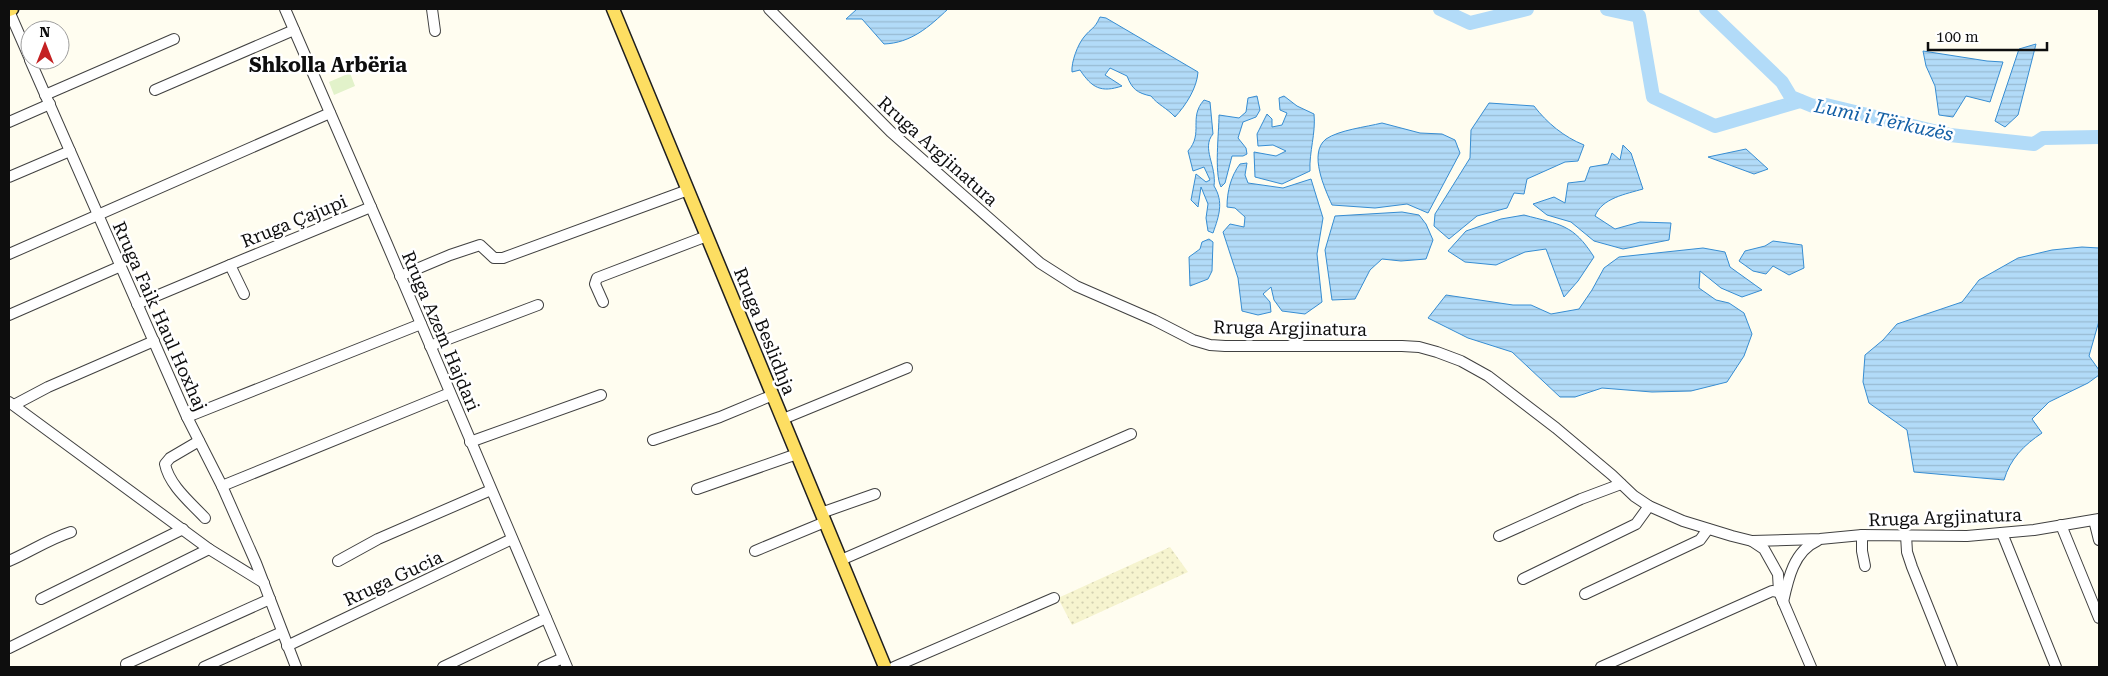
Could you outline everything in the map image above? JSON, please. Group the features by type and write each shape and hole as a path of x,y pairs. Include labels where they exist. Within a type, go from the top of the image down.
{"main road":[{"name":"Rruga Beslidhja","path":"613,9 885,667"}],"street":[{"name":"Rruga Azem Hajdari","path":"285,9 565,662"},
{"path":"432,9 435,31"},
{"name":"Rruga Argjinatura","path":"769,9 890,132 1010,238 1063,279 1154,320 1181,335 1210,345 1402,346 1419,347 1437,352 1461,361 1488,376 1556,428 1649,506 1708,529 1752,541 1820,539 1862,535 1967,536 2034,530 2097,519"},
{"name":"Rruga Faik Haul Hoxhaj","path":"10,10 20,35"},
{"path":"156,90 294,30"},
{"path":"9,122 48,99 174,39"},
{"name":"Rruga Faik Haul Hoxhaj","path":"35,70 187,417 222,486 264,583 296,667"},
{"path":"9,254 330,113"},
{"path":"9,177 70,150"},
{"path":"400,276 476,246 484,247 494,258 503,258 688,190"},
{"name":"Rruga Çajupi","path":"137,304 371,207"},
{"path":"603,302 595,284 597,278 707,236"},
{"name":"Rruga Çajupi","path":"230,265 244,294"},
{"path":"9,315 121,266"},
{"path":"430,346 538,306"},
{"path":"187,417 420,324"},
{"path":"154,341 12,404 209,548 264,583"},
{"path":"783,419 907,368"},
{"path":"222,486 450,393"},
{"path":"652,440 720,417 773,395"},
{"path":"470,442 600,396"},
{"path":"841,560 1131,434"},
{"path":"199,442 170,458 165,464 168,474 175,484 205,518"},
{"path":"697,489 797,454"},
{"path":"1499,536 1581,499 1621,484"},
{"path":"338,561 378,539 491,490"},
{"path":"755,551 875,494"},
{"path":"1523,579 1636,524 1649,506"},
{"path":"2097,519 2099,540"},
{"path":"2061,525 2099,618"},
{"path":"41,599 183,529"},
{"path":"1585,594 1700,540 1708,529"},
{"path":"9,561 55,537 71,532"},
{"path":"2002,533 2056,667"},
{"path":"1862,535 1862,551 1866,566"},
{"path":"1906,535 1912,567 1952,667"},
{"name":"Rruga Gucia","path":"287,646 512,539"},
{"path":"1783,602 1787,584 1796,560 1796,546 1784,540 1775,543 1772,547 1771,560 1777,567 1787,569 1796,560 1810,544 1820,539"},
{"path":"1752,541 1764,549 1778,574 1779,592 1811,667"},
{"path":"9,648 209,548"},
{"path":"1602,667 1772,591 1779,592"},
{"path":"894,667 1054,598"},
{"path":"126,664 270,599"},
{"path":"443,667 546,618"},
{"path":"204,667 282,632"},
{"path":"543,667 565,662"}],"shaded area":[{"path":"1170,547 1188,572 1072,625 1058,598"}],"green space":[{"path":"350,73 355,86 334,95 329,82"}],"water":[{"path":"857,9 948,9 919,33 903,41 884,44 862,19 846,19"},
{"path":"1100,17 1106,18 1198,72 1196,84 1190,96 1175,117 1151,96 1136,90 1127,76 1110,68 1105,75 1122,86 1103,89 1093,85 1080,70 1072,72 1079,44"},
{"path":"2036,44 2018,115 2005,127 1995,121 2019,49"},
{"path":"1923,51 2003,62 1990,102 1966,96 1953,117 1939,115 1935,86 1926,66"},
{"path":"1257,96 1260,110 1256,117 1243,122 1238,138 1246,148 1247,154 1232,156 1225,183 1221,187 1217,163 1219,115 1239,118 1246,112 1248,98"},
{"path":"1284,96 1297,106 1314,114 1314,121 1310,171 1282,184 1255,177 1254,152 1276,156 1286,151 1273,145 1258,146 1257,134 1267,114 1272,119 1272,127 1282,125 1287,113 1280,110 1279,98"},
{"path":"1204,100 1210,102 1213,134 1210,139 1209,151 1214,186 1220,203 1219,215 1213,233 1208,231 1206,218 1208,204 1201,187 1198,207 1191,200 1196,174 1206,182 1210,180 1204,167 1193,171 1188,151 1195,138 1197,113"},
{"path":"1489,103 1534,106 1556,129 1584,145 1578,161 1565,162 1527,179 1524,194 1514,193 1507,208 1477,216 1449,239 1434,226 1435,214 1470,158 1471,130"},
{"path":"1382,123 1420,133 1442,134 1455,140 1460,153 1428,213 1407,204 1375,208 1332,205 1318,162 1318,153 1321,145 1326,139 1338,133"},
{"path":"1623,145 1631,153 1643,189 1609,201 1598,210 1595,216 1615,229 1640,222 1671,223 1669,240 1623,249 1594,241 1571,222 1547,215 1533,204 1554,197 1565,203 1568,183 1585,181 1590,167 1608,164 1612,153 1620,160"},
{"path":"1746,149 1768,169 1754,174 1708,157"},
{"path":"1247,163 1245,175 1248,183 1283,188 1311,179 1323,218 1317,254 1322,302 1305,314 1282,311 1274,300 1271,287 1263,294 1270,302 1271,312 1258,315 1242,311 1238,278 1223,232 1230,224 1244,227 1245,217 1235,208 1227,207 1227,201 1234,174 1240,164"},
{"path":"1402,212 1419,215 1426,224 1433,240 1426,259 1401,261 1382,259 1370,270 1355,299 1332,300 1325,250 1335,216"},
{"path":"1524,215 1565,227 1579,238 1594,257 1578,281 1564,297 1546,249 1525,252 1496,265 1465,262 1448,251 1466,231 1501,219"},
{"path":"1209,239 1213,242 1212,271 1208,279 1190,286 1189,257 1200,249 1202,242"},
{"path":"1773,241 1802,245 1804,268 1789,275 1773,266 1766,274 1753,271 1739,261 1745,251 1765,246"},
{"path":"2082,247 2099,248 2099,321 2089,356 2099,370 2099,375 2088,383 2049,402 2032,419 2042,433 2029,442 2014,459 2004,480 1914,472 1907,430 1869,403 1863,382 1865,355 1883,340 1897,324 1962,302 1979,280 2018,258 2052,250"},
{"path":"1703,248 1725,252 1730,267 1762,290 1742,297 1721,288 1700,271 1699,288 1716,300 1729,303 1744,313 1752,334 1744,356 1727,382 1691,391 1652,392 1602,388 1575,397 1560,397 1512,352 1468,338 1428,318 1446,295 1513,305 1531,305 1551,314 1579,309 1604,268 1619,257"}],"waterway":[{"path":"1440,9 1470,23 1527,9"},
{"path":"1607,9 1639,16 1653,97 1715,126 1800,101"},
{"name":"Lumi i Tërkuzës","path":"1706,9 1782,82 1791,97 1813,106 1826,105 1950,135 2034,144 2043,138 2099,137"}],"district":[{"name":"Shkolla Arbëria","path":"328,65"}]}
